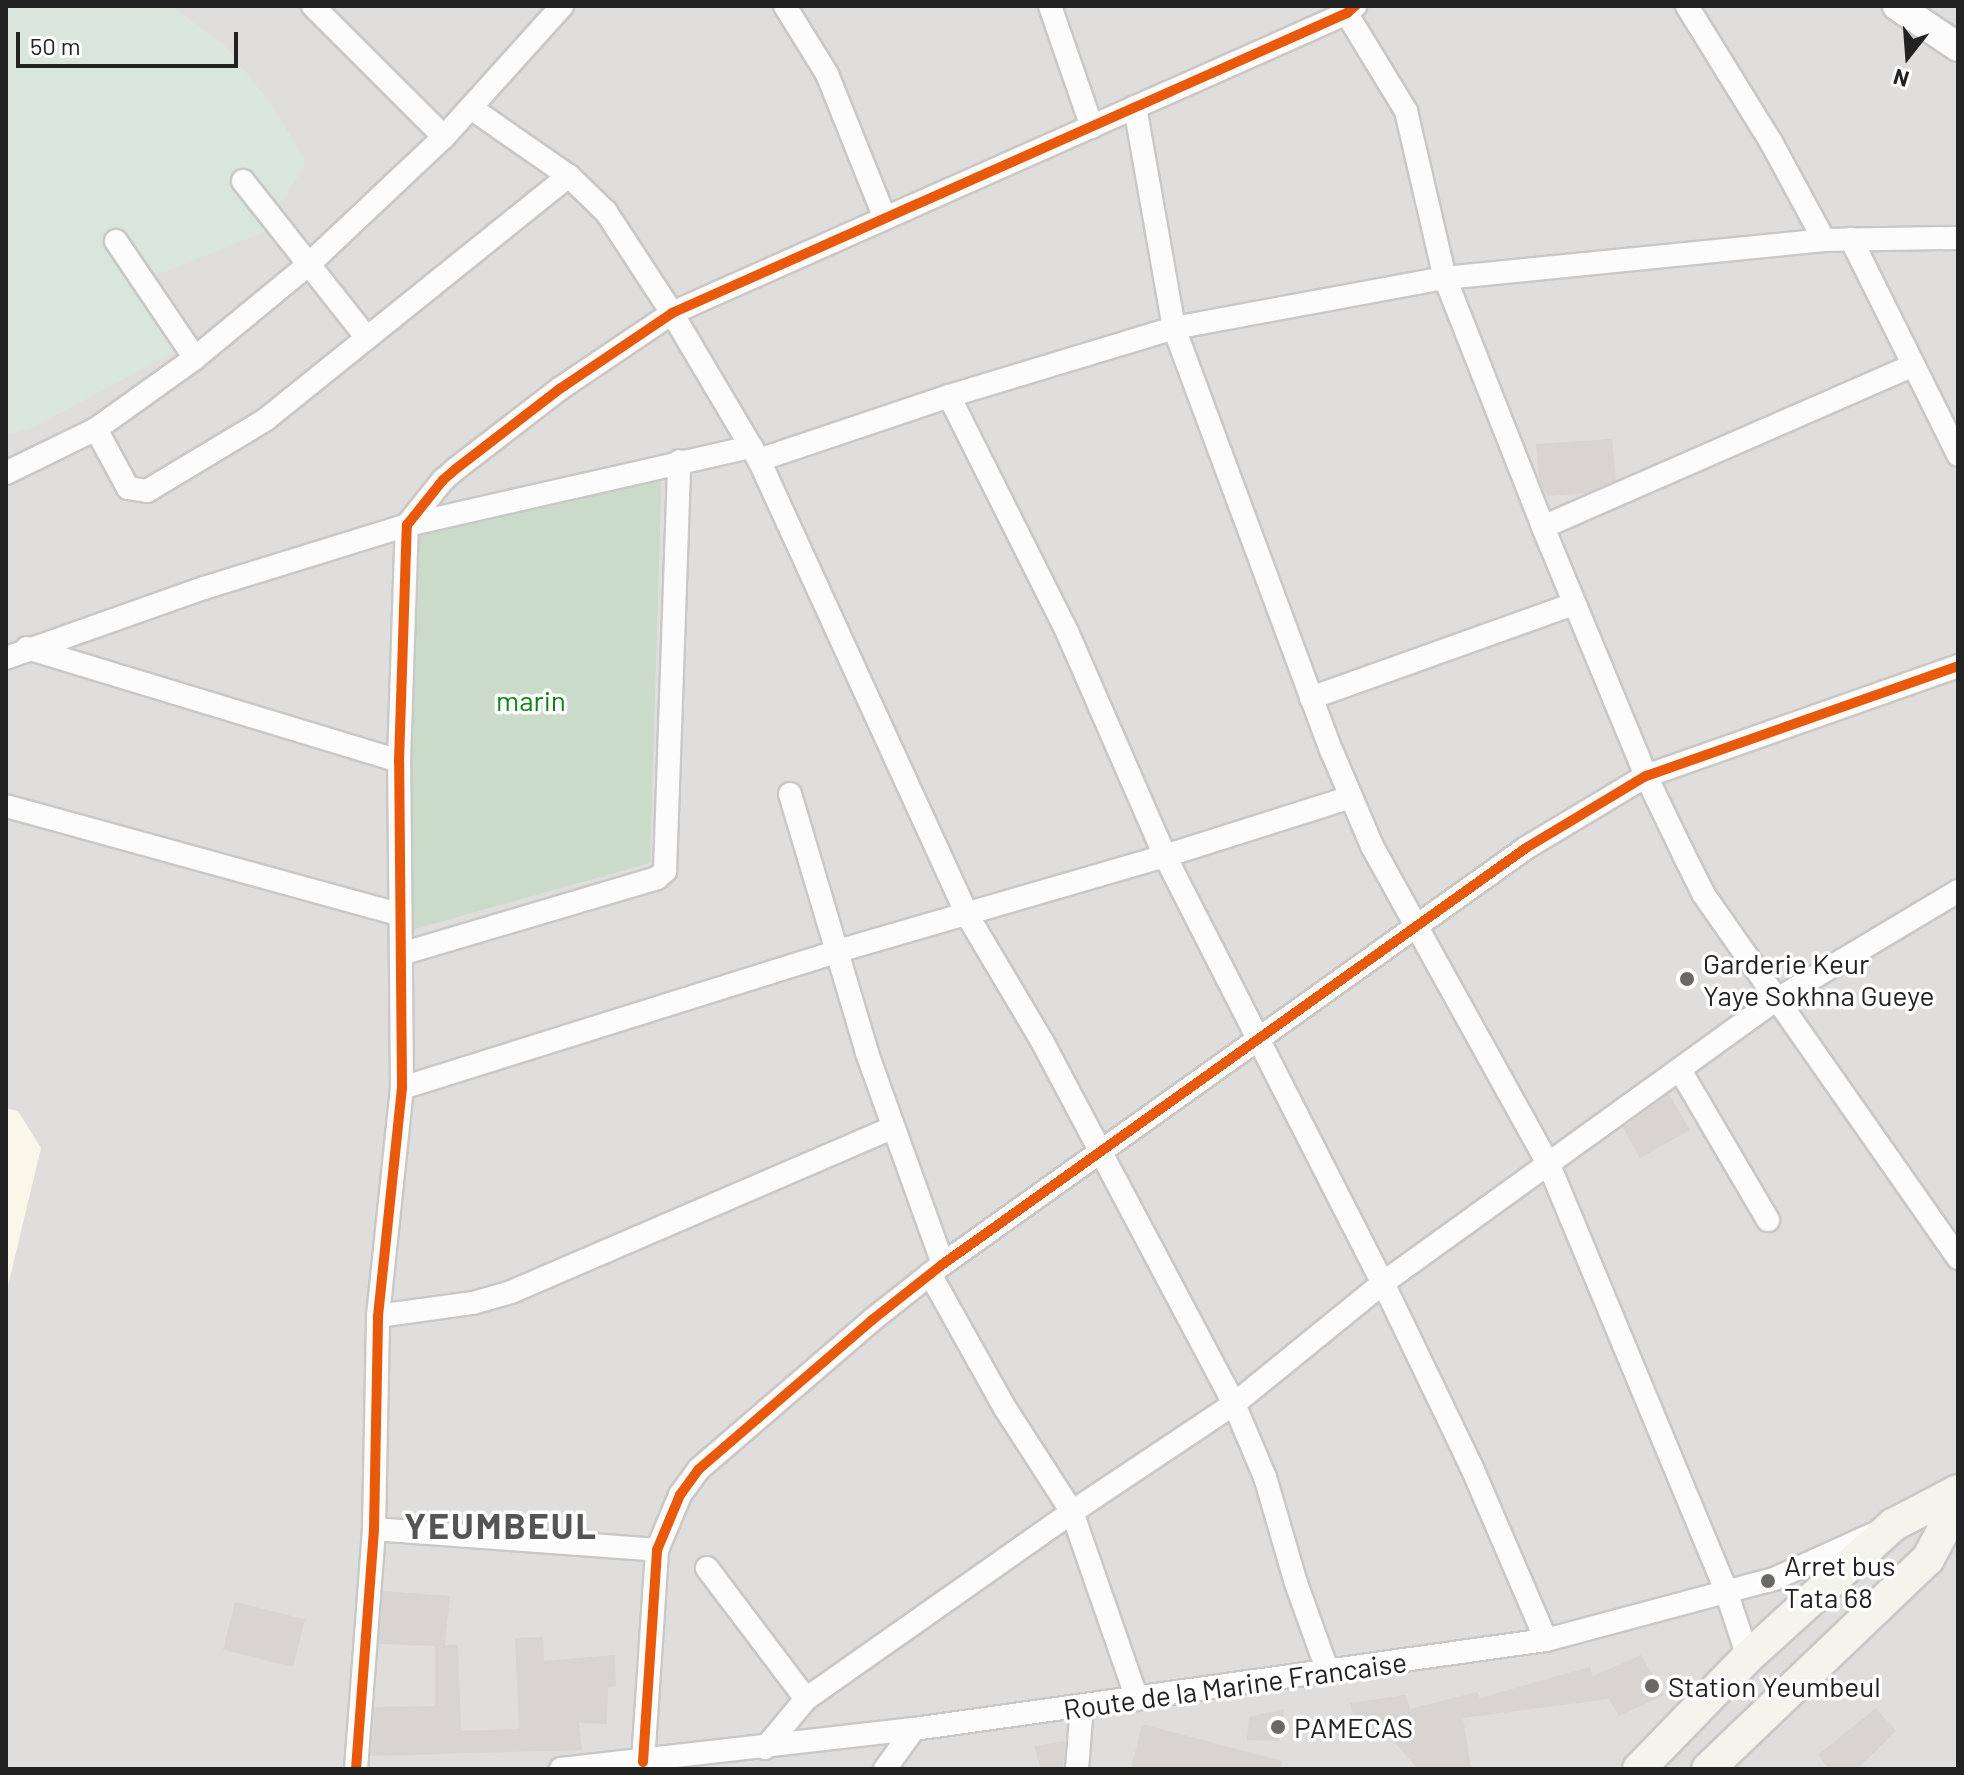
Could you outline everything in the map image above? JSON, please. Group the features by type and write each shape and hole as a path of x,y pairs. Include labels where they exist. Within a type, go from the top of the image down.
{"main road":[{"path":"1639,1769 1748,1657 1893,1525 1958,1491"},
{"path":"1708,1769 1928,1559 1958,1502"}],"street":[{"path":"313,6 444,137"},
{"path":"6,473 96,429 195,358 308,265 444,137 562,6"},
{"path":"785,6 827,74 885,218"},
{"path":"1050,6 1092,127"},
{"path":"1687,6 1771,142 1824,240"},
{"path":"1897,6 1958,47"},
{"path":"356,1769 374,1529 378,1316 402,1088 399,761 407,525 443,480 457,468 561,388 672,313 1092,127 1348,8 1406,111 1445,278 1646,776 1704,895 1958,1258"},
{"path":"1135,107 1174,328 1311,698 1372,846 1549,1165 1726,1591 1748,1657"},
{"path":"471,108 569,176 606,212 672,313 755,454 966,913 1042,1041 1234,1404 1265,1477 1296,1583 1328,1672"},
{"path":"96,429 128,488 147,491 265,420 569,176"},
{"path":"243,181 366,337"},
{"path":"6,658 27,648 407,525 679,461 755,454 1174,328 1445,278 1824,240 1958,238"},
{"path":"1851,239 1958,455"},
{"path":"116,241 195,358"},
{"path":"1543,527 1912,366"},
{"path":"949,396 1068,634 1165,856 1383,1283 1472,1468 1546,1640"},
{"path":"401,954 657,878 665,871 679,461"},
{"path":"1311,698 1574,604"},
{"path":"27,648 399,761"},
{"path":"643,1762 657,1550 680,1495 699,1469 872,1320 937,1269 1417,929 1503,863 1646,776 1958,666"},
{"path":"790,794 937,1269 1005,1408 1072,1512 1137,1699"},
{"path":"402,1088 838,951 1165,856 1351,797"},
{"path":"6,806 399,914"},
{"path":"765,1748 806,1699 1072,1512 1234,1404 1383,1283 1776,1000 1958,891"},
{"path":"1680,1070 1768,1220"},
{"path":"378,1316 473,1303 511,1292 892,1128"},
{"name":"Route de la Marine Francaise","path":"561,1769 914,1729 1546,1640 1774,1579 1893,1525"},
{"path":"374,1529 657,1550"},
{"path":"707,1568 806,1699"},
{"path":"1077,1769 1082,1706"},
{"path":"885,1769 914,1729"}],"shaded area":[{"path":"6,6 1958,6 1958,1769 6,1769"},
{"path":"6,6 171,6 224,45 274,108 306,163 264,232 134,284 174,352 32,428 6,435"},
{"path":"6,1108 18,1111 41,1148 6,1294"}],"green space":[{"name":"marin","path":"662,463 650,863 401,933 410,537"}],"building":[{"path":"1612,439 1616,480 1587,493 1546,496 1539,478 1536,444"},
{"path":"1669,1094 1690,1130 1640,1158 1623,1128"},
{"path":"383,1591 450,1596 445,1645 458,1645 461,1731 519,1729 515,1638 543,1637 544,1661 615,1655 616,1686 608,1687 607,1724 579,1723 582,1750 371,1756 375,1707 435,1706 435,1646 379,1644"},
{"path":"235,1602 305,1619 293,1667 223,1650"},
{"path":"1641,1655 1664,1695 1619,1716 1609,1699 1463,1718 1471,1769 1418,1769 1379,1725 1356,1728 1350,1703 1405,1695 1410,1709 1477,1692 1480,1698 1590,1667 1593,1676"},
{"path":"1876,1708 1896,1731 1857,1769 1829,1769 1818,1755"},
{"path":"1284,1709 1278,1741 1247,1740 1249,1717"},
{"path":"1142,1724 1282,1761 1281,1769 1131,1769"},
{"path":"1065,1741 1063,1769 1041,1769 1034,1746"}],"cycle path":[{"path":"356,1769 374,1529 378,1316 402,1088 399,761 407,525 443,480 457,468 561,388 672,313 1347,13 1355,6"},
{"path":"643,1762 657,1550 680,1495 699,1469 872,1320 943,1264 1526,848 1646,776 1958,666"}],"place":[{"name":"Garderie Keur Yaye Sokhna Gueye","path":"1687,979"},
{"name":"Arret bus Tata 68","path":"1768,1581"},
{"name":"Station Yeumbeul","path":"1652,1686"},
{"name":"PAMECAS","path":"1278,1727"}],"district":[{"name":"YEUMBEUL","path":"501,1525"}]}
